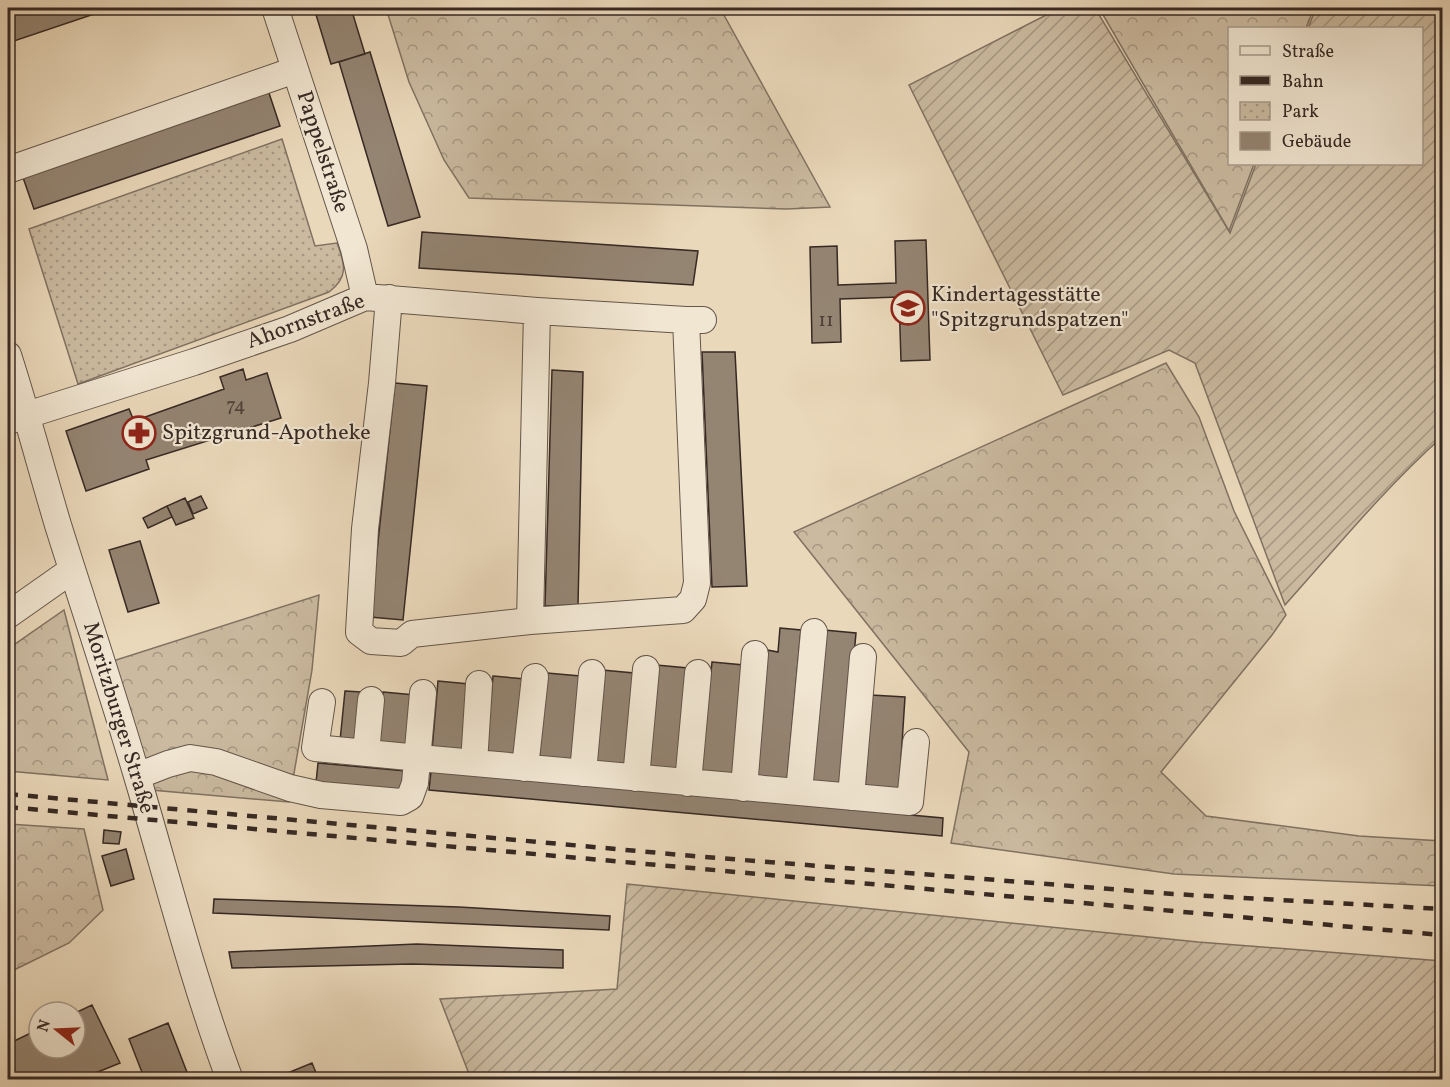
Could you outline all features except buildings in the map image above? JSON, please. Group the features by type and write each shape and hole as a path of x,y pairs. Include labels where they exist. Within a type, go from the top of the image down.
{"street":[{"name":"Pappelstraße","path":"275,8 354,249 377,297 382,383 365,529 359,632 371,641 401,643 412,634 530,621"},
{"path":"8,170 295,70"},
{"name":"Ahornstraße","path":"17,417 80,399 213,355 377,297 537,311 695,320 697,583 693,599 683,610 530,621"},
{"path":"530,621 537,311"},
{"name":"Moritzburger Straße","path":"8,355 17,417 72,570 137,776 191,963 230,1080"},
{"path":"8,615 72,570"},
{"path":"799,792 814,632"},
{"path":"744,788 755,654"},
{"path":"851,797 863,657"},
{"path":"636,778 646,669"},
{"path":"583,773 592,673"},
{"path":"688,783 698,673"},
{"path":"525,768 535,677"},
{"path":"474,763 478,684"},
{"path":"137,776 190,758 216,762 290,788 321,795 401,802 410,797 415,783 423,693"},
{"path":"366,753 371,700"},
{"path":"322,702 315,748 910,802 916,742"}],"green space":[{"path":"386,8 720,8 830,207 787,209 469,198 444,160 409,82"},
{"path":"1060,8 1095,8 1230,233 1256,165 1423,165 1423,27 1308,27 1316,8 1442,8 1442,437 1381,498 1285,605 1195,363 1169,350 1063,395 909,85"},
{"path":"1099,8 1314,8 1306,27 1228,27 1228,165 1254,165 1229,231"},
{"path":"282,139 315,246 337,243 343,264 340,281 329,292 78,384 29,229"},
{"path":"1166,363 1199,417 1234,511 1286,615 1161,772 1206,816 1359,836 1442,841 1442,886 1174,874 951,843 969,752 794,532"},
{"path":"319,595 312,670 289,802 151,790 113,661"},
{"path":"64,610 108,780 8,771 8,649"},
{"path":"8,824 84,829 103,910 69,943 8,973"},
{"path":"627,884 1198,942 1442,961 1442,1079 471,1079 440,999 617,989"}],"railway":[{"path":"8,794 693,856 1173,894 1442,909"},
{"path":"8,807 1442,935"}],"place":[{"name":"Kindertagesstätte \"Spitzgrundspatzen\"","path":"908,308"},
{"name":"Spitzgrund-Apotheke","path":"139,433"}]}
